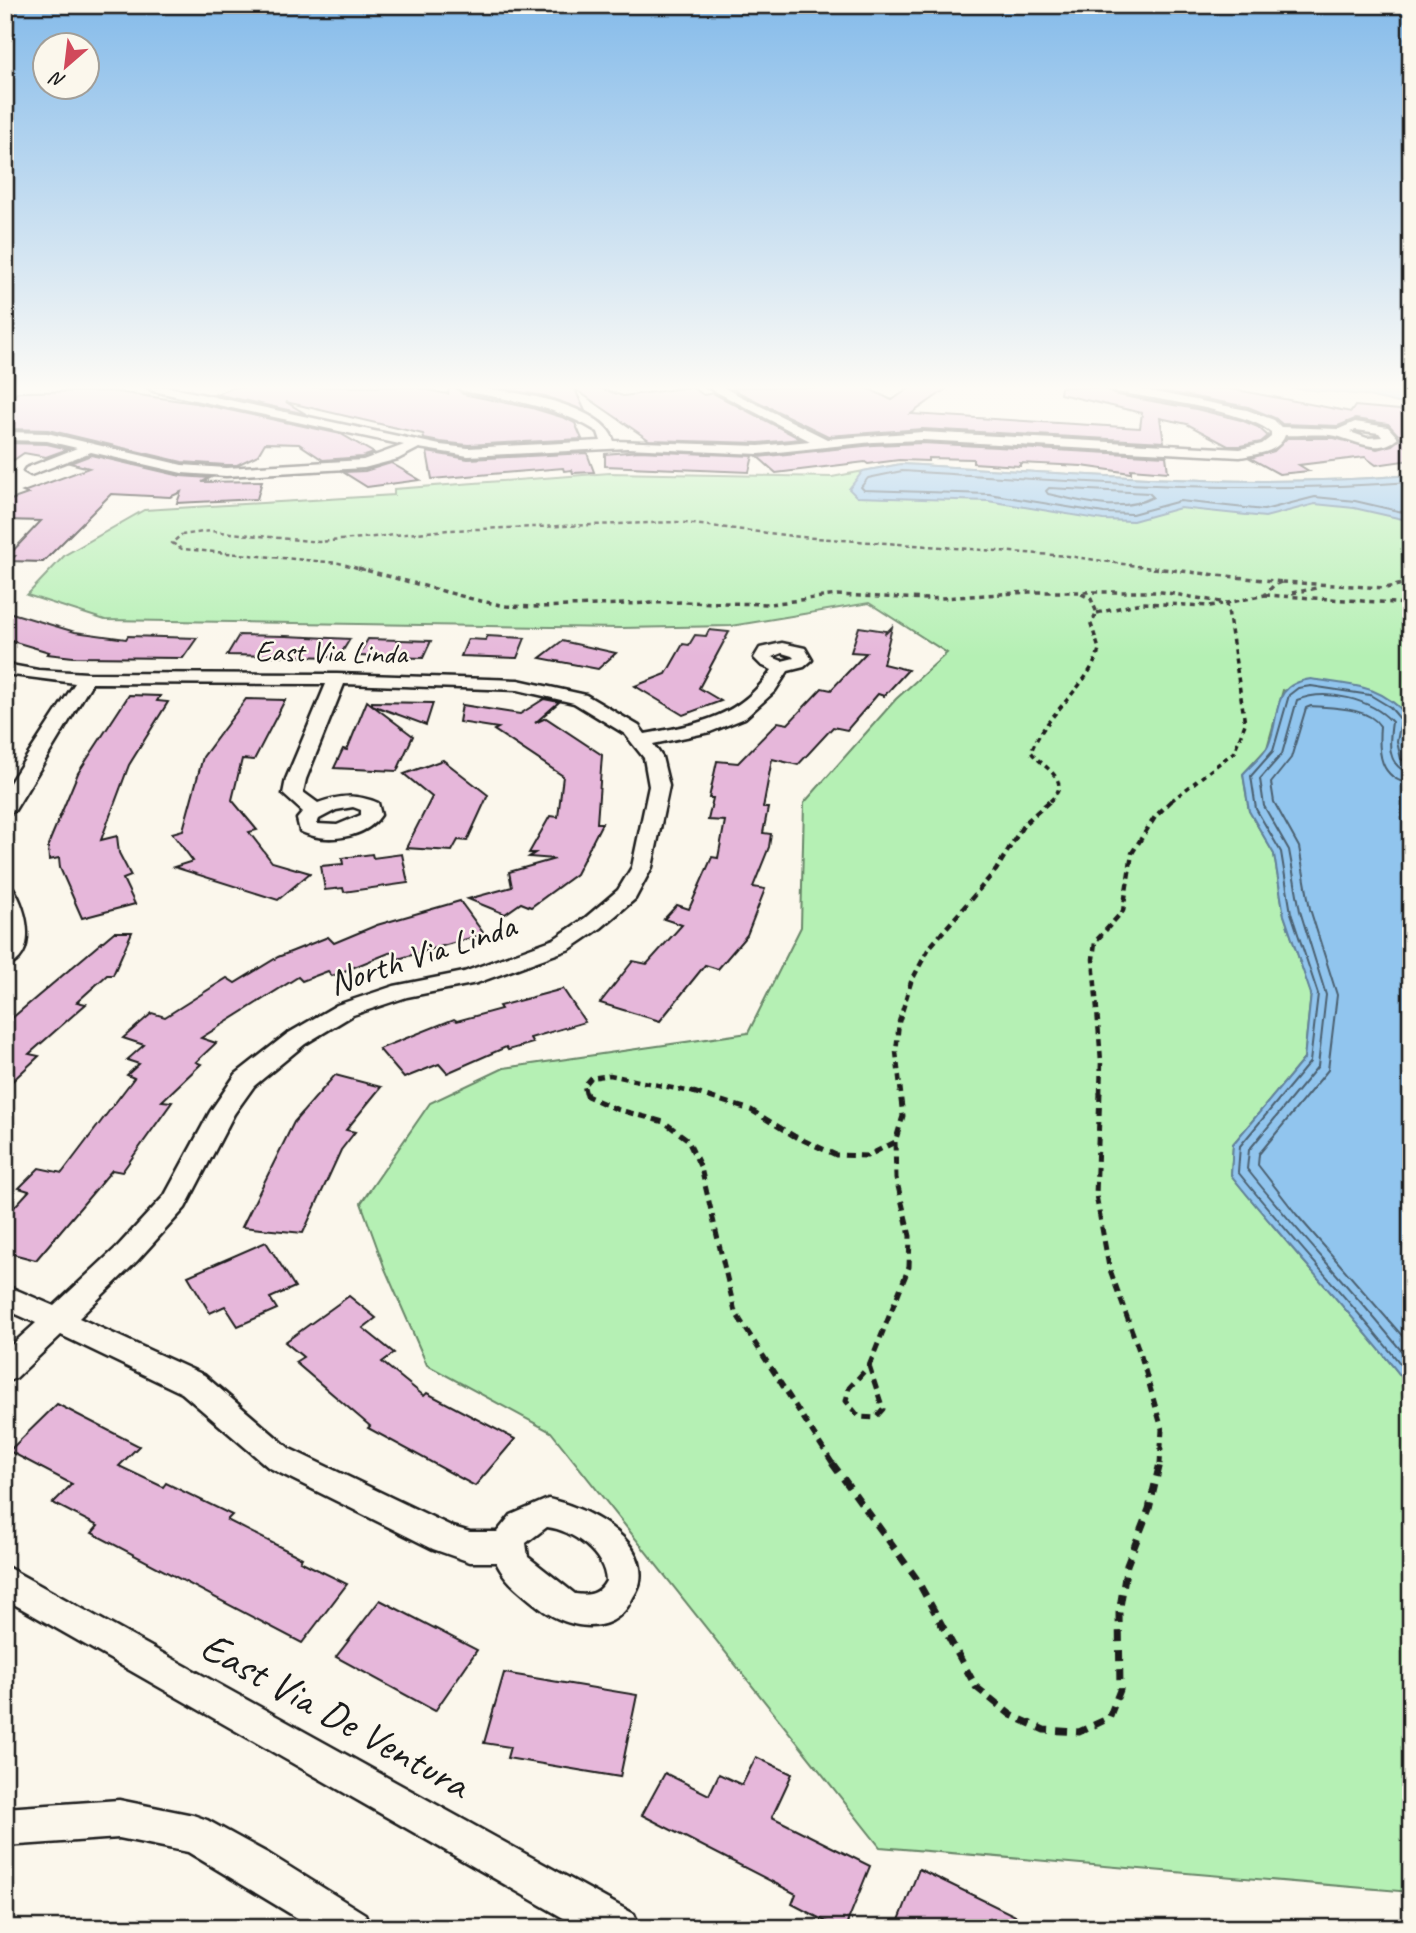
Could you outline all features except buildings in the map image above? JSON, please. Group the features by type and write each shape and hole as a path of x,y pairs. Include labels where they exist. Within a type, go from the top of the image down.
{"street":[{"path":"640,741 719,725 739,715 757,701 774,682 782,667"},
{"name":"East Via Linda","path":"5,669 38,675 87,678 337,679 518,684 580,699 632,730 640,741"},
{"path":"5,810 87,678"},
{"path":"315,811 293,794 296,779 337,679"},
{"name":"North Via Linda","path":"5,1370 127,1254 175,1201 223,1112 245,1080 296,1039 345,1010 401,990 469,978 562,944 593,923 627,894 642,867 659,786 653,757 640,741"},
{"path":"5,893 18,933 13,951 5,960"},
{"path":"5,1296 193,1384 216,1400 256,1442 279,1458 445,1539 470,1547 508,1547"},
{"name":"East Via De Ventura","path":"5,1581 620,1928"},
{"path":"5,1827 119,1819 193,1834 255,1868 351,1928"}],"path":[{"path":"1227,603 1162,592 1079,592 928,599 837,595 758,605 681,602 506,606 338,563 182,549 172,543 181,536 211,530 285,540 331,542 449,530 580,526 640,521 677,522 801,537 1068,556 1201,575 1325,586 1365,589 1411,582"},
{"path":"1265,595 1273,586 1282,582"},
{"path":"1284,595 1325,586"},
{"path":"1079,592 1091,600 1097,613"},
{"path":"869,1366 883,1409 875,1418 859,1418 846,1401 849,1388 869,1366 909,1267 910,1236 896,1178 895,1142 903,1116 896,1052 899,1022 911,982 929,948 996,870 1024,824 1057,795 1060,785 1057,775 1038,761 1031,752 1033,741 1057,706 1098,660 1099,650 1091,624 1097,613 1141,603 1210,606 1265,595 1411,604"},
{"path":"895,1142 867,1156 836,1155 794,1136 751,1110 713,1096 610,1075 591,1078 584,1086 587,1096 616,1109 664,1122 687,1139 701,1168 718,1250 735,1312 822,1450 916,1578 976,1687 1011,1715 1044,1730 1079,1732 1108,1718 1120,1690 1119,1614 1127,1565 1149,1509 1160,1466 1162,1429 1141,1356 1109,1267 1096,1195 1101,1061 1093,959 1095,942 1123,911 1132,853 1155,817 1178,794 1234,752 1240,741 1245,724 1227,603"}],"green space":[{"path":"553,477 1139,477 1283,481 1411,477 1411,740 1404,742 1283,690 1267,748 1243,774 1249,811 1274,854 1284,915 1311,993 1304,1059 1233,1144 1231,1175 1411,1389 1411,1892 880,1847 551,1432 427,1365 385,1269 361,1203 430,1103 504,1068 748,1033 801,927 804,803 896,699 947,653 869,603 731,626 620,628 105,620 27,595 65,555 144,510 394,495 394,489"}],"water":[{"path":"858,477 1139,477 1283,481 1411,477 1411,521 1354,508 1315,504 1265,517 1180,508 1133,521 1103,520 988,501 857,497 849,489"},
{"path":"1311,679 1353,685 1376,692 1398,706 1409,717 1404,742 1411,770 1411,1389 1231,1175 1233,1144 1304,1059 1311,994 1284,915 1274,854 1249,811 1243,774 1268,746 1283,694 1298,682"}]}
